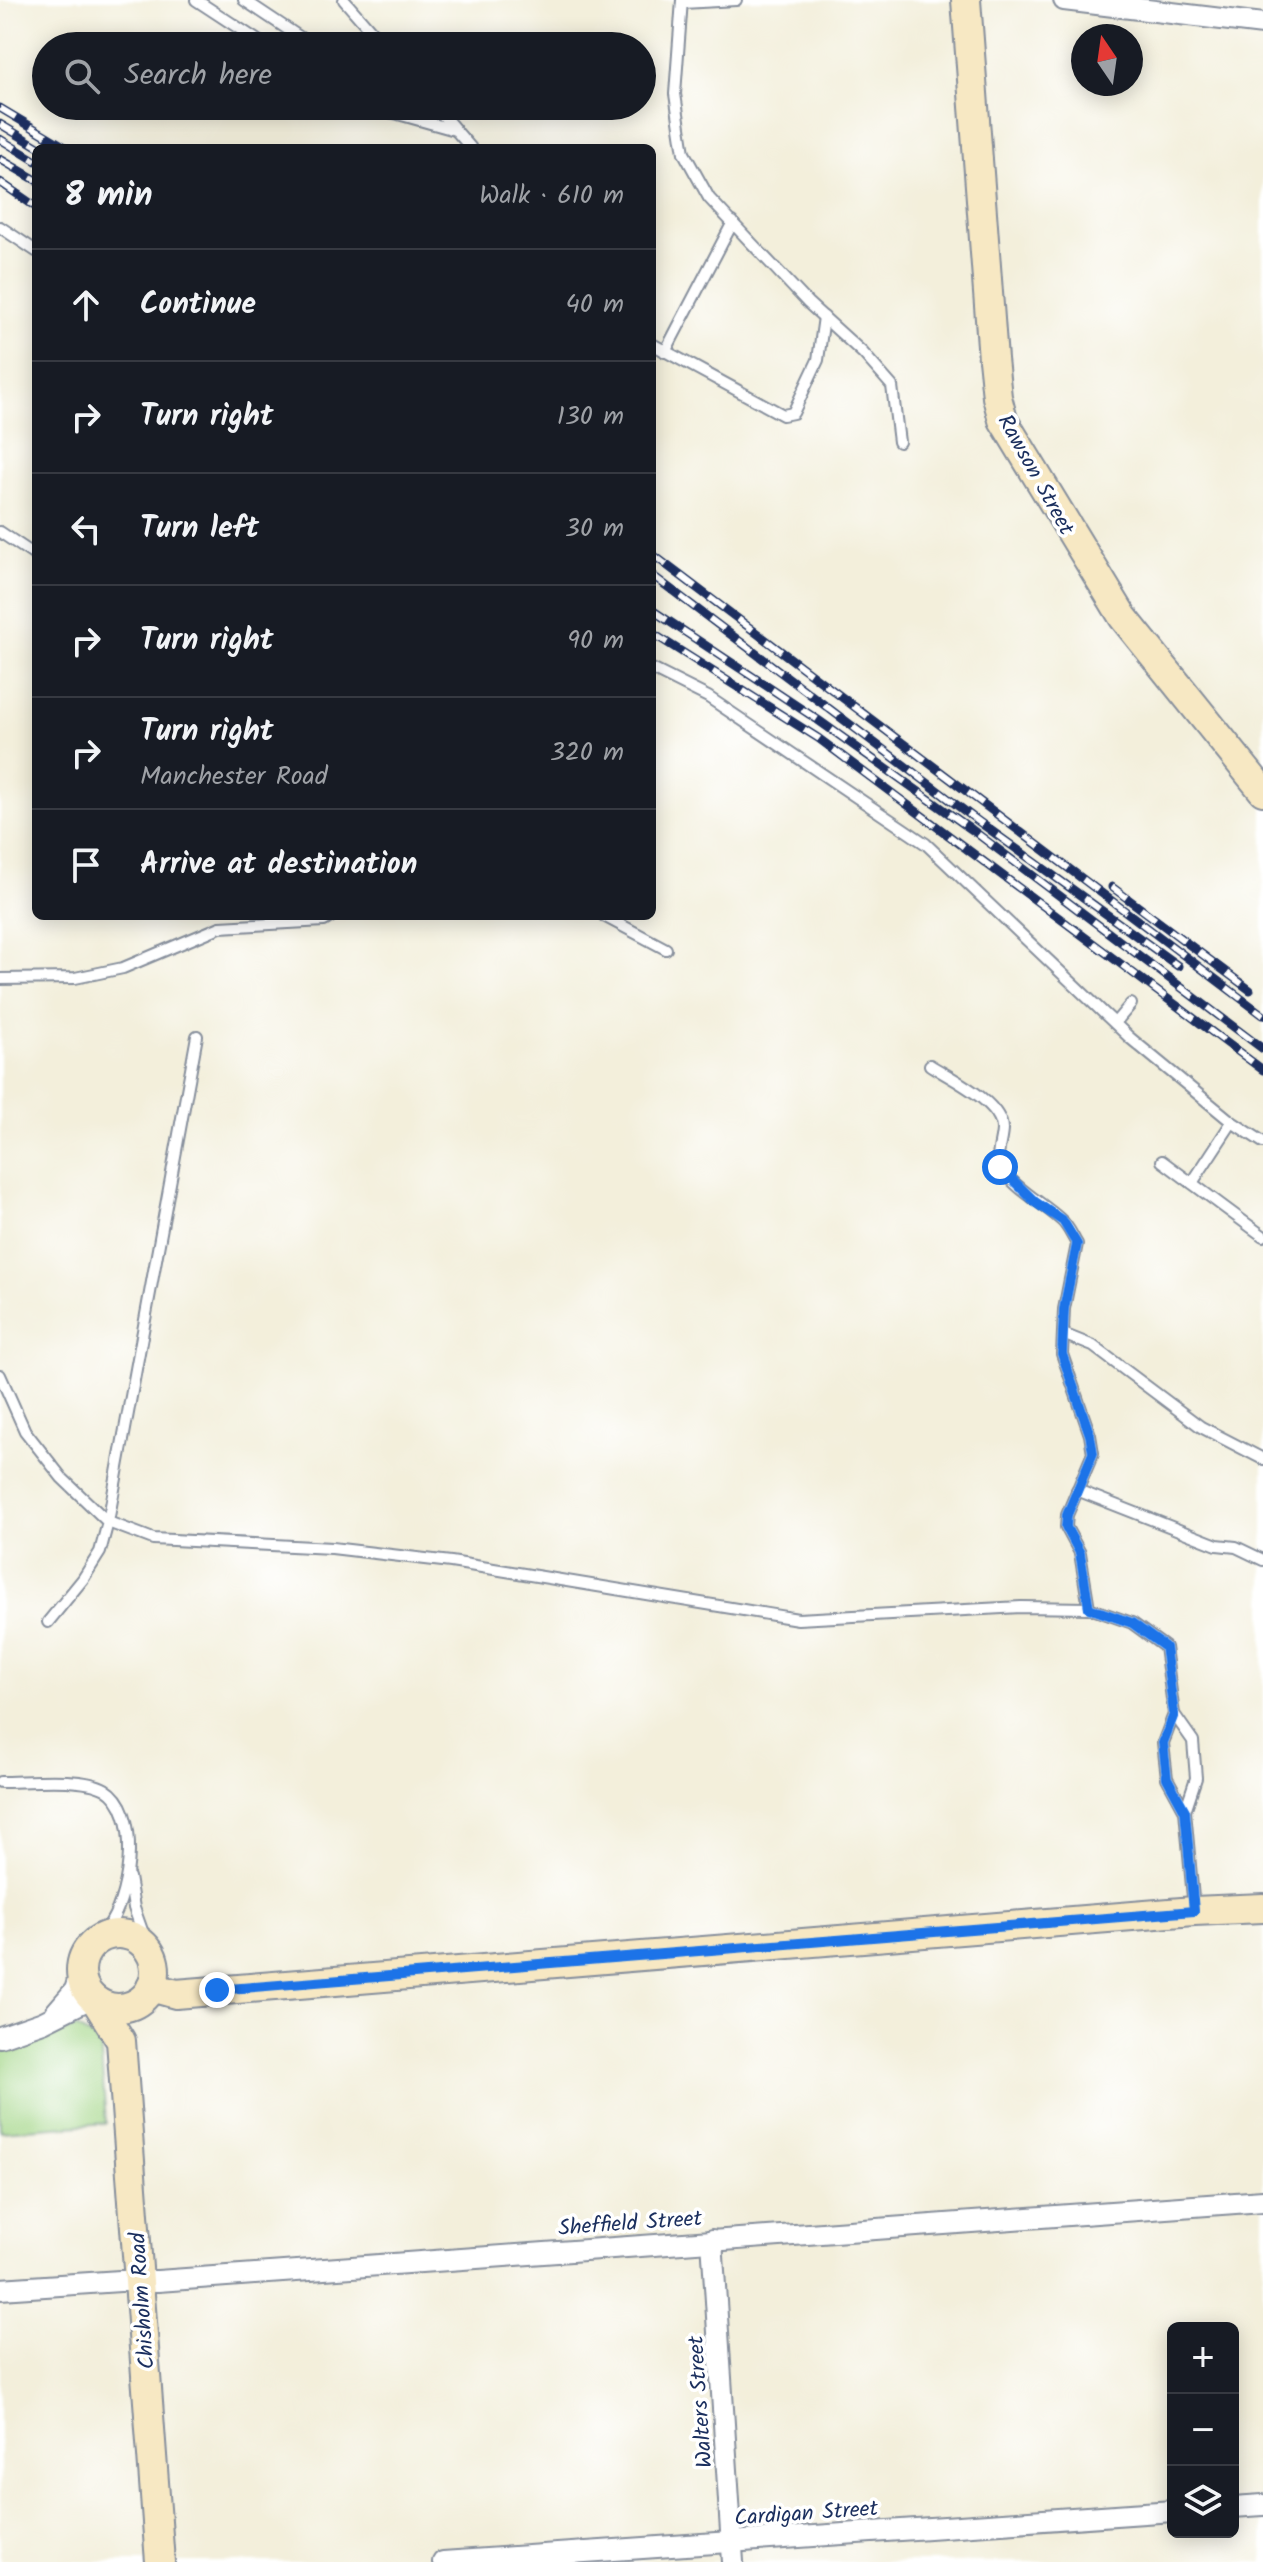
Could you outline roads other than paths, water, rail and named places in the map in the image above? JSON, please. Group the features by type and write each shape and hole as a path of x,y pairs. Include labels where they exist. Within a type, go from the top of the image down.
{"main road":[{"name":"Rawson Street","path":"966,0 993,359 1003,420 1123,617 1263,791"},
{"path":"149,1974 164,1975 179,1983 217,1990 1194,1911 1263,1908"},
{"path":"121,2041 149,1974 140,1941 116,1934 95,1941 82,1959 82,1981 94,1999 108,2006 133,2005 149,1974"},
{"name":"Chisholm Road","path":"94,1999 121,2041 160,2562"}],"street":[{"path":"1064,0 1263,24"},
{"path":"43,2022 64,2006 75,1990 81,1971"},
{"path":"0,2037 94,1999"},
{"name":"Sheffield Street","path":"0,2289 1263,2201"},
{"name":"Walters Street","path":"712,2240 732,2552"},
{"path":"1239,2507 1263,2505"},
{"name":"Cardigan Street","path":"443,2562 732,2552 1167,2512"}],"lane":[{"path":"196,0 245,32"},
{"path":"244,0 292,32"},
{"path":"344,0 372,32"},
{"path":"736,0 683,2 675,94 684,153 709,198 892,386 899,442"},
{"path":"424,120 455,130"},
{"path":"447,120 467,144"},
{"path":"665,352 733,222"},
{"path":"0,227 32,248"},
{"path":"656,346 783,415 793,413 818,360 824,317"},
{"path":"0,532 32,553"},
{"path":"656,671 708,697 926,844 1115,1023 1232,1122 1263,1142"},
{"path":"0,979 75,978 123,968 220,927 326,920"},
{"path":"612,920 666,949"},
{"path":"1115,1023 1131,1004"},
{"path":"48,1622 83,1579 100,1552 108,1522 197,1036"},
{"path":"930,1065 984,1099 1000,1117 1000,1167 1035,1202 1063,1221 1077,1244 1064,1309 1062,1354 1090,1435 1093,1453 1067,1515 1066,1527 1080,1553 1089,1608"},
{"path":"1192,1183 1232,1122"},
{"path":"1162,1161 1263,1236"},
{"path":"1063,1334 1093,1346 1201,1427 1263,1459"},
{"path":"0,1375 25,1431 62,1478 108,1522 153,1539 332,1548 451,1562 798,1619 1021,1607 1089,1608 1132,1623 1165,1647 1174,1714 1193,1741 1196,1778 1185,1811"},
{"path":"1077,1490 1217,1545 1236,1547 1263,1560"},
{"path":"1174,1714 1163,1743 1167,1778 1185,1811 1194,1911"},
{"path":"0,1782 79,1783 104,1788 119,1801 127,1816 128,1867 149,1974"},
{"path":"95,1941 116,1911 128,1867"}],"railway":[{"path":"0,108 60,144"},
{"path":"0,124 33,144"},
{"path":"0,139 32,159"},
{"path":"0,159 32,178"},
{"path":"0,182 32,204"},
{"path":"656,557 1263,1015"},
{"path":"656,578 978,821 1178,966"},
{"path":"656,613 818,720 971,829 1263,1049"},
{"path":"656,636 818,738 1263,1070"},
{"path":"1112,887 1250,990"}]}
